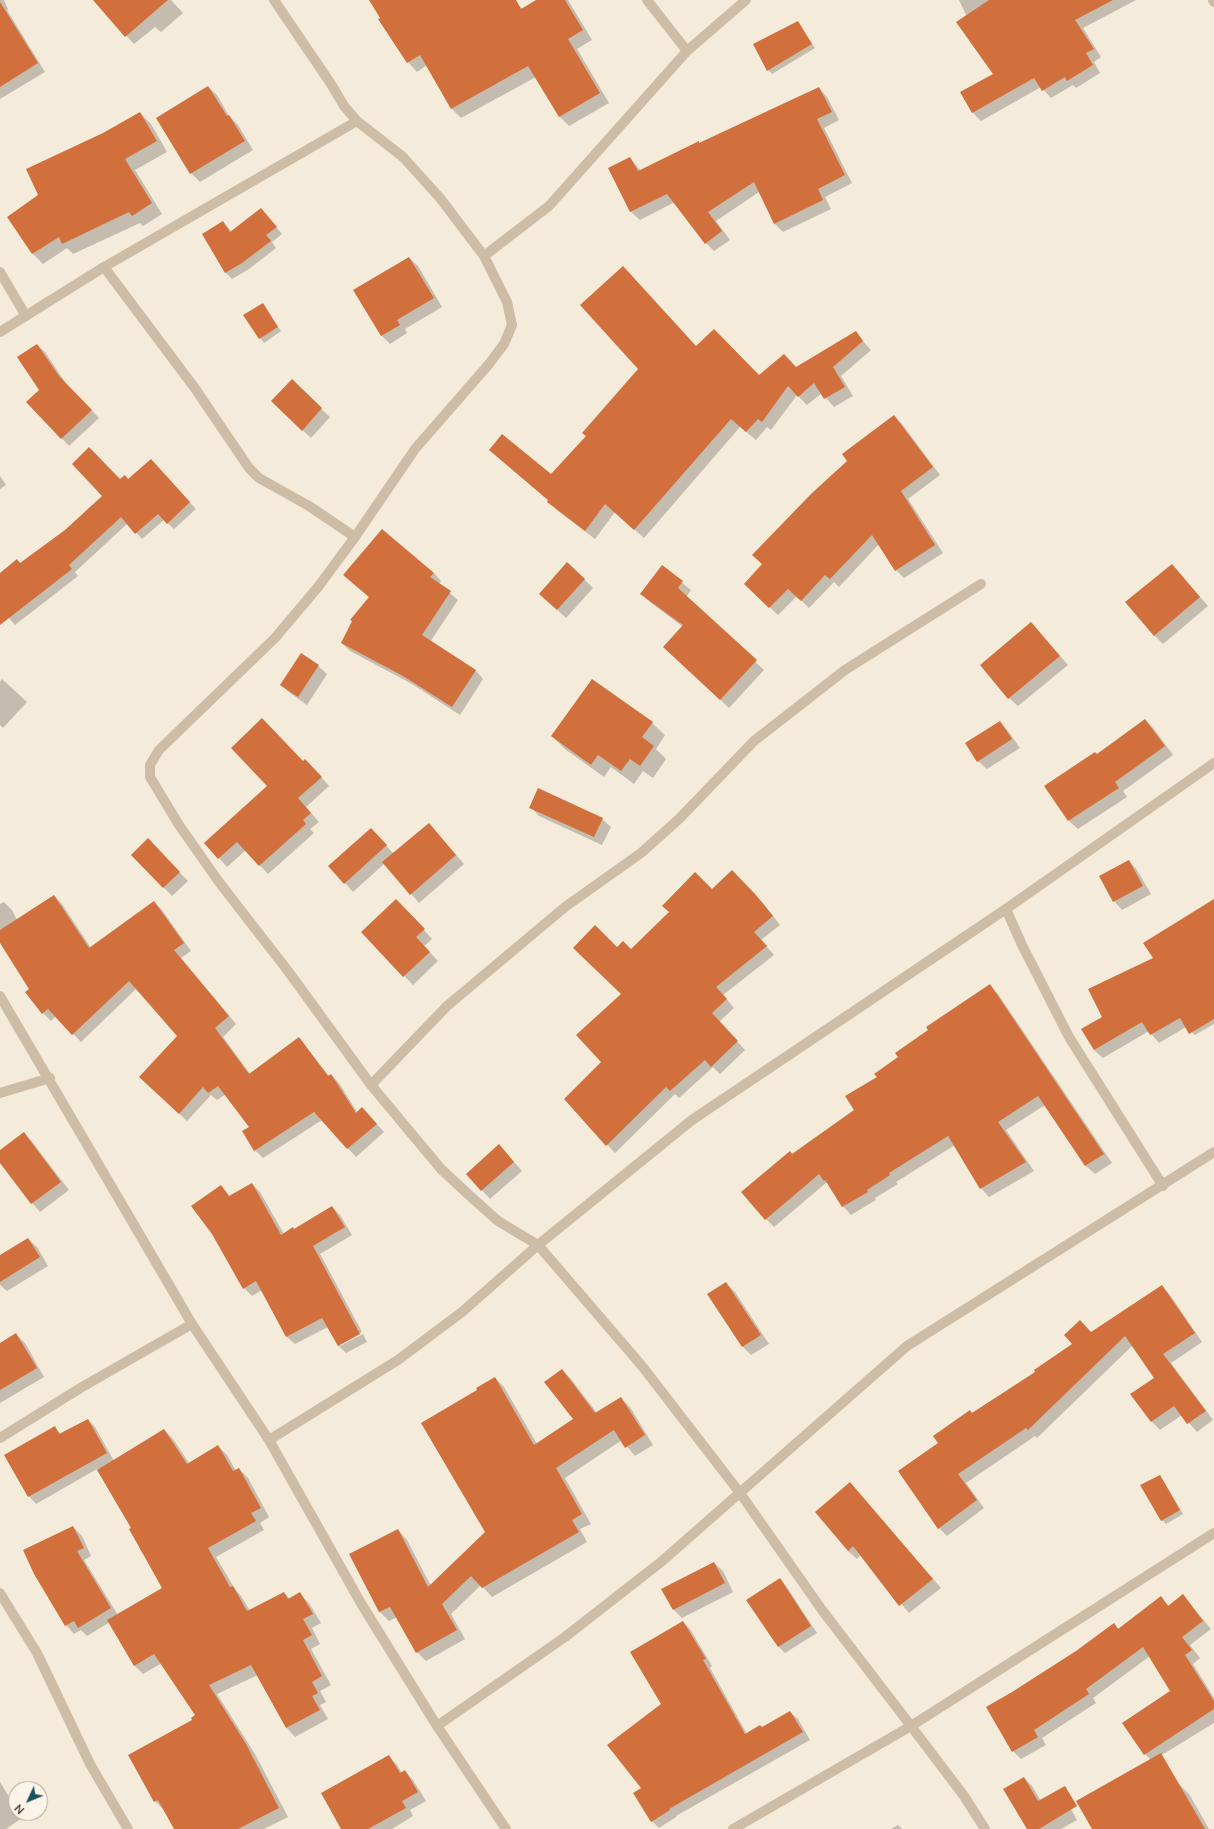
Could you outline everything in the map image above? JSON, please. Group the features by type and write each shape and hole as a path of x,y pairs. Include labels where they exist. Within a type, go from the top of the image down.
{"street":[{"path":"274,0 331,84 344,106 357,121 403,157 440,198 484,256 507,302 512,325 504,344 489,364 415,449 355,537 318,587 275,638 159,750 150,765 150,777 179,825 218,882 288,971 371,1086 441,1169 463,1190 498,1221 538,1245 642,1366 740,1493 822,1610 964,1796 986,1829"},
{"path":"647,0 687,51"},
{"path":"484,256 549,206 687,51 746,0"},
{"path":"0,332 104,267 357,121"},
{"path":"104,267 194,387 249,468 259,478 309,506 355,537"},
{"path":"0,272 26,316"},
{"path":"371,1086 447,1006 565,907 641,853 678,819 754,742 845,670 981,584"},
{"path":"269,1440 398,1360 462,1312 538,1245 692,1120 1006,909 1214,763"},
{"path":"1006,909 1022,945 1069,1037 1162,1186"},
{"path":"0,996 50,1078 192,1324 269,1440 362,1605 437,1726 506,1829"},
{"path":"0,1093 50,1078"},
{"path":"437,1726 571,1632 661,1562 907,1346 1214,1152"},
{"path":"0,1438 82,1387 192,1324"},
{"path":"733,1829 911,1726 1214,1534"},
{"path":"0,1593 37,1653 90,1764 128,1829"}],"building":[{"path":"93,0 168,0 125,37"},
{"path":"369,0 516,0 521,9 536,0 565,0 583,30 568,39 600,93 559,117 528,66 451,109 420,55 407,63 378,19 380,18"},
{"path":"989,0 1113,0 1075,20 1094,49 1086,53 1093,65 1067,81 1065,77 1042,91 1034,78 972,113 960,92 993,74 956,22"},
{"path":"0,2 38,63 0,87"},
{"path":"798,21 812,44 767,71 753,44"},
{"path":"208,86 227,116 229,115 245,141 190,174 156,118"},
{"path":"819,87 832,112 817,119 845,175 818,189 823,200 774,224 754,182 708,212 722,231 705,244 667,194 630,212 608,168 630,157 638,171 699,141 699,143"},
{"path":"140,112 157,141 125,159 152,203 132,216 129,212 62,244 59,237 32,254 7,217 38,195 26,169 103,133"},
{"path":"261,208 277,227 266,235 271,241 242,263 225,273 202,234 223,221 230,232"},
{"path":"409,257 434,298 397,320 400,325 381,336 353,290"},
{"path":"623,266 696,346 714,329 759,375 784,354 796,367 856,331 863,341 833,367 845,387 824,399 814,383 798,397 788,386 762,422 758,419 746,432 731,419 634,530 605,504 585,531 547,502 548,500 489,450 502,434 551,474 586,436 582,433 638,369 580,305"},
{"path":"263,303 278,327 259,339 243,315"},
{"path":"37,344 59,376 92,410 61,439 26,402 39,390 17,357"},
{"path":"292,379 322,408 302,431 271,401"},
{"path":"894,415 933,467 901,491 935,545 895,571 872,535 830,579 825,575 801,601 788,589 769,608 744,584 762,564 752,555 811,494 847,461 842,454"},
{"path":"89,447 120,479 125,475 128,479 151,459 190,502 167,524 158,514 135,534 121,517 69,565 72,569 0,625 0,573 17,559 20,563 65,530 102,496 72,464"},
{"path":"382,529 434,573 430,577 451,591 422,635 476,670 452,707 403,676 341,643 352,621 350,620 369,597 343,575"},
{"path":"567,562 585,579 557,610 539,594"},
{"path":"1172,564 1200,597 1154,636 1125,602"},
{"path":"662,565 683,581 678,588 757,660 720,700 663,647 683,625 640,594"},
{"path":"1031,622 1060,656 1008,699 980,665"},
{"path":"301,653 319,665 298,697 280,685"},
{"path":"592,679 653,722 642,737 654,746 640,766 630,759 621,771 598,755 591,765 551,736"},
{"path":"262,718 303,761 305,759 322,777 298,798 311,813 303,820 306,824 259,866 237,842 218,859 204,843 267,786 231,748"},
{"path":"1145,719 1165,746 1115,782 1119,788 1068,821 1044,786 1095,752 1097,754"},
{"path":"1000,721 1012,739 977,762 965,743"},
{"path":"538,788 603,818 594,837 529,808"},
{"path":"429,823 456,855 410,895 382,862"},
{"path":"371,828 387,845 344,884 328,866"},
{"path":"148,838 180,872 163,888 131,855"},
{"path":"1129,860 1143,886 1113,902 1099,876"},
{"path":"732,870 755,894 773,916 754,932 767,946 716,987 727,999 712,1013 738,1041 711,1067 705,1060 670,1091 666,1087 606,1146 564,1099 601,1062 576,1035 621,994 573,948 595,925 617,947 623,941 631,949 669,912 662,906 695,872 712,889"},
{"path":"54,895 89,948 154,901 184,943 174,950 229,1016 215,1028 249,1074 299,1037 328,1076 331,1074 356,1113 362,1107 377,1124 347,1149 314,1112 254,1151 242,1131 249,1127 218,1086 208,1093 203,1087 179,1114 139,1077 177,1036 129,981 72,1035 48,1009 42,1014 25,992 29,989 0,943 0,930"},
{"path":"396,899 425,929 416,937 430,952 403,977 361,932"},
{"path":"1214,899 1214,1019 1189,1034 1180,1018 1150,1035 1142,1022 1094,1050 1081,1029 1102,1017 1088,989 1153,958 1143,943"},
{"path":"990,984 1104,1154 1085,1166 1038,1096 998,1122 1026,1162 980,1189 948,1136 889,1173 890,1175 867,1190 868,1192 842,1207 825,1180 824,1181 819,1174 765,1220 741,1192 790,1151 792,1154 854,1110 845,1096 877,1077 874,1074 898,1057 895,1053 928,1030 926,1027"},
{"path":"24,1132 61,1182 31,1204 0,1163 0,1150"},
{"path":"499,1144 514,1162 481,1191 466,1174"},
{"path":"252,1183 281,1235 293,1227 294,1229 332,1206 345,1227 313,1246 360,1334 338,1346 322,1318 286,1337 256,1281 243,1289 212,1234 191,1206 221,1185 229,1196"},
{"path":"28,1238 40,1257 0,1282 0,1255"},
{"path":"726,1282 761,1335 742,1347 707,1294"},
{"path":"1162,1285 1195,1333 1163,1354 1206,1411 1187,1424 1174,1406 1151,1422 1130,1394 1154,1378 1125,1336 1028,1430 1026,1428 958,1474 977,1500 938,1529 898,1471 938,1443 933,1436 970,1410 972,1413 1035,1372 1034,1370 1072,1344 1064,1335 1080,1320 1091,1332"},
{"path":"16,1333 37,1368 0,1390 0,1343"},
{"path":"562,1369 595,1413 621,1397 645,1435 625,1448 614,1430 556,1468 582,1514 572,1520 579,1532 482,1588 471,1576 442,1604 457,1630 416,1653 390,1607 379,1612 349,1554 398,1529 428,1587 485,1532 421,1423 477,1390 476,1388 495,1377 534,1445 573,1419 544,1382"},
{"path":"88,1419 107,1453 28,1497 4,1455 55,1426 59,1434"},
{"path":"164,1429 187,1464 218,1445 233,1471 239,1468 261,1508 251,1513 256,1521 208,1548 230,1587 233,1586 247,1611 284,1592 288,1599 300,1592 313,1614 303,1619 312,1635 303,1640 322,1676 312,1682 318,1693 312,1696 320,1710 286,1728 251,1665 209,1685 246,1744 279,1808 238,1829 174,1829 158,1800 154,1802 128,1755 192,1720 191,1718 195,1715 154,1654 134,1666 107,1620 162,1588 129,1529 131,1528 97,1470"},
{"path":"1160,1475 1180,1510 1161,1521 1140,1485"},
{"path":"850,1482 933,1579 899,1606 853,1546 848,1551 815,1512"},
{"path":"73,1526 84,1548 77,1551 111,1608 78,1628 74,1621 65,1626 34,1574 23,1550"},
{"path":"714,1562 725,1583 673,1610 661,1589"},
{"path":"780,1578 811,1626 778,1647 746,1600"},
{"path":"1183,1594 1203,1621 1182,1637 1192,1650 1185,1655 1214,1701 1214,1709 1144,1755 1122,1723 1170,1691 1143,1647 1086,1689 1089,1694 1034,1730 1038,1737 1012,1752 986,1707 1076,1651 1114,1623 1118,1629 1161,1596 1168,1606"},
{"path":"683,1621 706,1659 703,1660 745,1734 760,1725 762,1727 790,1711 803,1732 669,1809 670,1810 651,1822 633,1793 641,1788 607,1745 661,1704 630,1652"},
{"path":"1161,1753 1205,1829 1092,1829 1076,1801"},
{"path":"389,1755 400,1773 405,1770 418,1792 402,1801 406,1808 368,1829 341,1829 321,1793"},
{"path":"1024,1777 1038,1801 1065,1786 1077,1806 1039,1829 1027,1829 1003,1789"}]}
